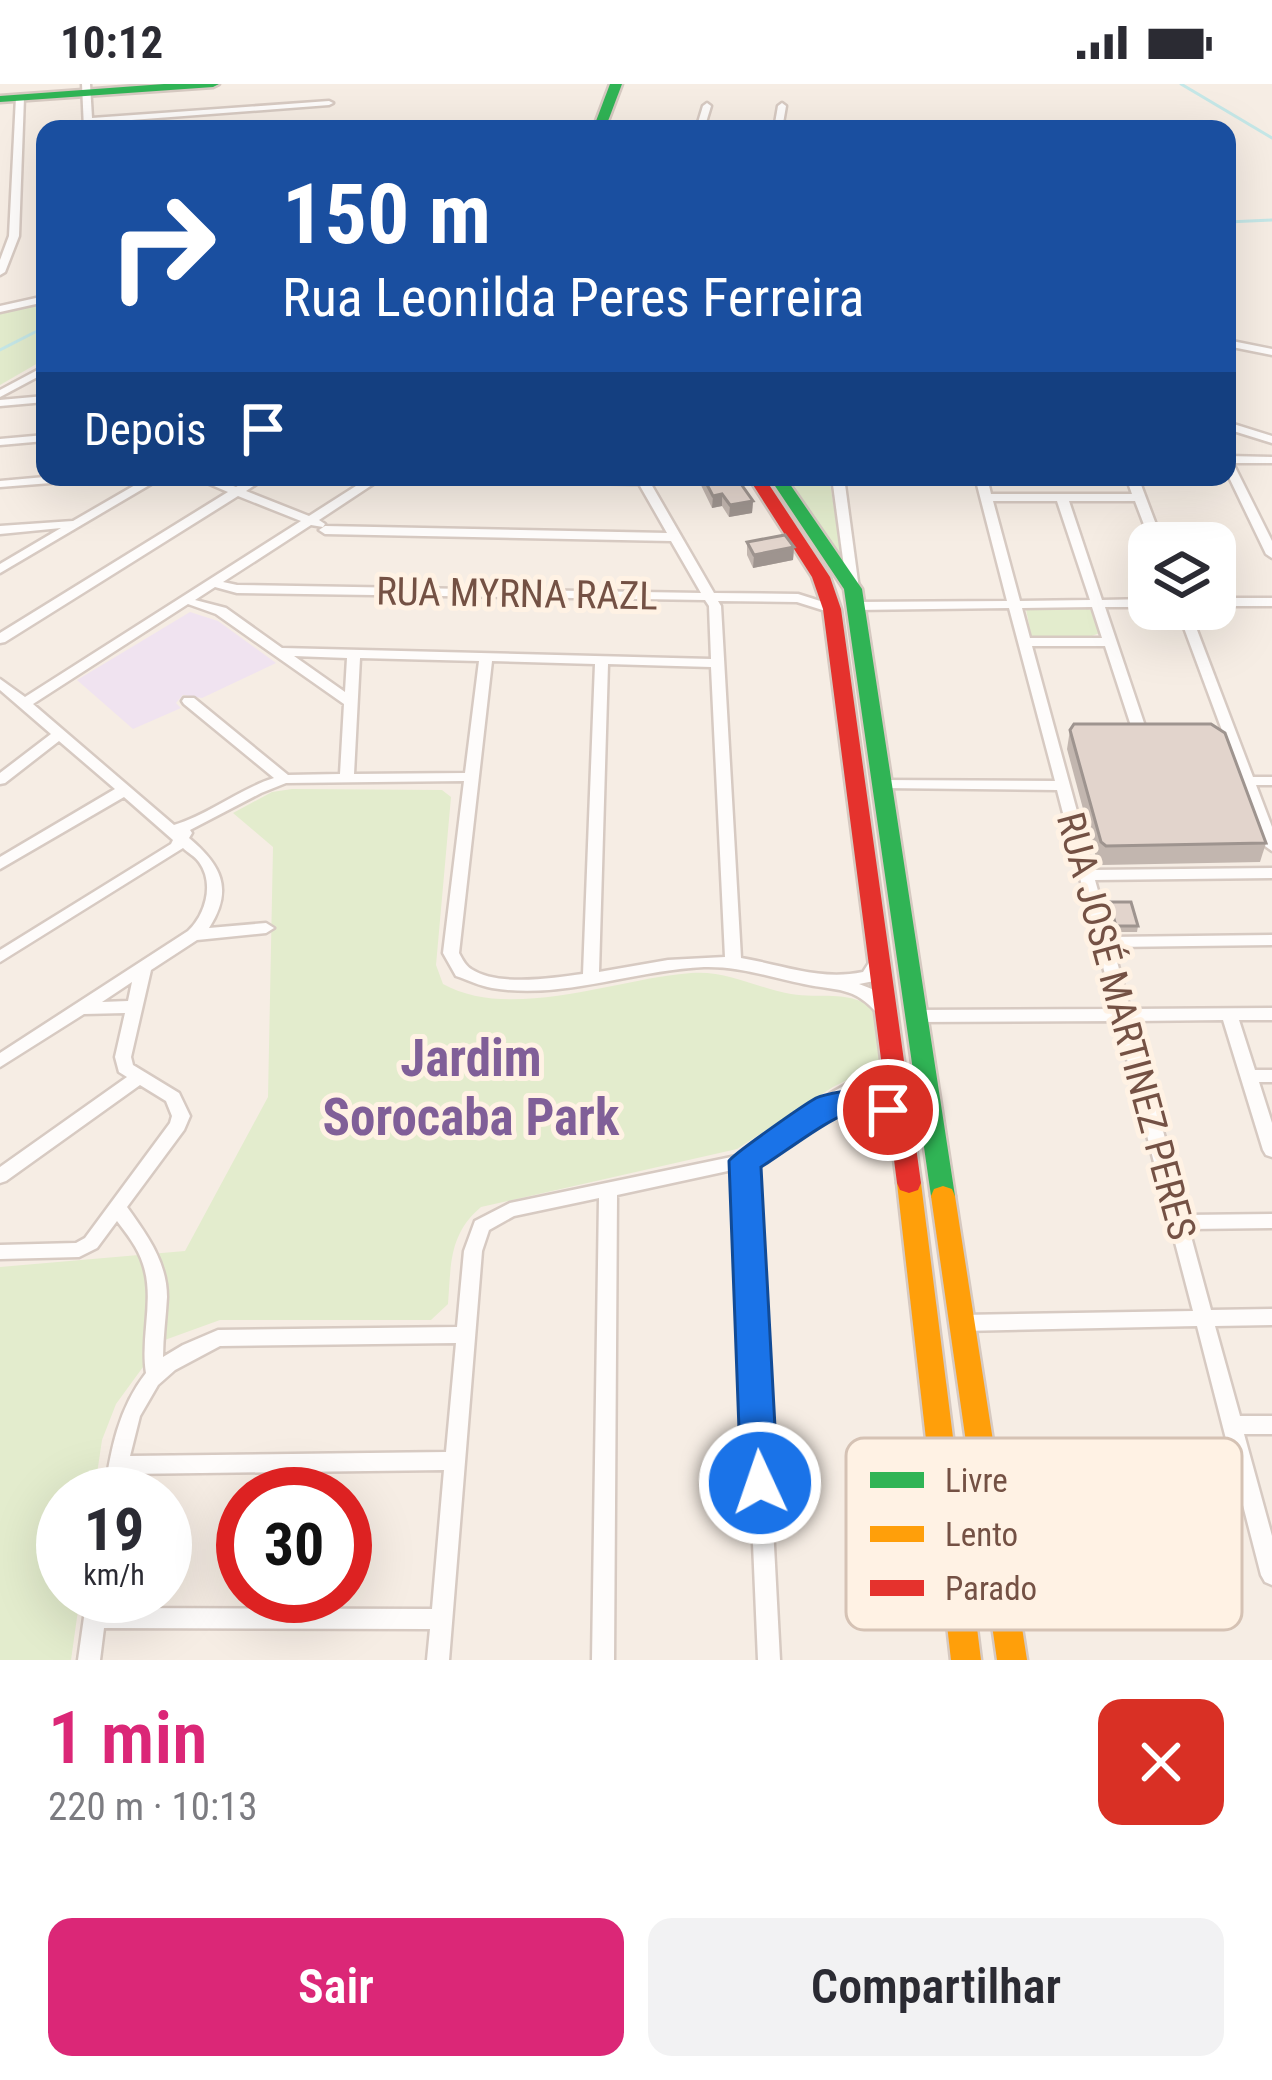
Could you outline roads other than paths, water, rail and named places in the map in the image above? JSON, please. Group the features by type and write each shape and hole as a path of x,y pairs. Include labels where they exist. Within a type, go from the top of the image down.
{"main road":[{"path":"14,93 213,84"},
{"path":"604,120 625,85"},
{"path":"616,120 625,85"},
{"path":"768,486 842,598 882,784 979,1438"},
{"path":"842,598 878,962 939,1438"},
{"path":"909,1183 937,1300 949,1316 962,1323"},
{"path":"961,1630 965,1660"},
{"path":"1008,1630 1012,1660"}],"street":[{"path":"85,88 87,120"},
{"path":"0,272 14,236 14,93"},
{"path":"145,120 329,104"},
{"path":"703,120 707,106"},
{"path":"780,120 782,106"},
{"path":"3,309 36,301"},
{"path":"1262,332 1272,349"},
{"path":"1236,344 1272,349"},
{"path":"0,394 36,374"},
{"path":"0,394 23,401"},
{"path":"0,403 36,400"},
{"path":"1236,428 1272,440"},
{"path":"0,442 36,439"},
{"path":"1236,460 1272,460"},
{"path":"1236,479 1272,554"},
{"path":"0,484 36,481"},
{"path":"0,569 129,486"},
{"path":"224,486 314,519 325,530"},
{"path":"0,639 246,486"},
{"path":"177,607 225,588 297,530 364,486"},
{"path":"646,486 712,597 733,962"},
{"path":"838,486 842,598 1128,603"},
{"name":"RUA JOSÉ MARTINEZ PERES","path":"983,486 1054,735 1063,786 1235,1438"},
{"path":"1136,486 1149,522"},
{"path":"986,497 1140,497"},
{"path":"1062,498 1141,735"},
{"path":"0,530 77,523"},
{"path":"28,527 42,532 45,542"},
{"path":"297,530 677,537"},
{"path":"25,704 177,607 225,588"},
{"path":"225,588 280,652 332,689 351,694"},
{"name":"RUA MYRNA RAZL","path":"225,588 842,598"},
{"name":"RUA MYRNA RAZL","path":"798,598 842,598"},
{"path":"1236,602 1272,602"},
{"path":"1191,630 1272,846"},
{"path":"1025,642 1110,642"},
{"path":"280,652 717,662"},
{"path":"347,777 353,654"},
{"path":"485,658 454,964 474,979 488,982 591,979 733,962 801,981 834,982 868,977 878,962"},
{"path":"591,979 602,660"},
{"path":"0,683 123,791 181,832 212,870 209,920 0,1061"},
{"path":"189,700 285,779"},
{"path":"1120,735 1161,735"},
{"path":"1202,735 1231,736"},
{"path":"0,780 58,736"},
{"path":"0,957 181,832 260,786 285,779 470,777"},
{"path":"1247,781 1272,781"},
{"path":"882,784 1063,786"},
{"path":"0,864 123,791"},
{"path":"1086,875 1272,873"},
{"path":"209,920 234,930"},
{"path":"193,934 266,928"},
{"path":"1104,941 1272,940"},
{"path":"0,1252 79,1250 103,1232 181,1116 173,1097 125,1068 123,1058 144,967"},
{"path":"834,982 863,990 884,1010"},
{"path":"79,1008 134,1007"},
{"path":"1229,1014 1272,1150"},
{"path":"916,1016 1272,1014"},
{"path":"439,1660 452,1461 474,1241 481,1226 510,1210 745,1161 892,1066"},
{"path":"1249,1076 1272,1076"},
{"path":"0,1176 137,1078"},
{"path":"826,1107 869,1103 888,1110 902,1125"},
{"path":"745,1161 769,1660"},
{"path":"603,1660 608,1190"},
{"path":"119,1210 150,1255 158,1283 151,1352 154,1372"},
{"path":"1179,1222 1272,1221"},
{"path":"962,1323 1272,1317"},
{"path":"452,1461 118,1465 130,1412 154,1372 182,1352 218,1338 465,1335"},
{"path":"1232,1425 1272,1425"},
{"name":"RUA JOSÉ MARTINEZ PERES","path":"1242,1462 1272,1575"},
{"path":"192,1610 441,1619"},
{"path":"89,1660 94,1623"}],"waterway":[{"path":"1181,84 1272,138"},
{"path":"1236,222 1272,220"},
{"path":"0,350 36,332"}],"district":[{"name":"Jardim Sorocaba Park","path":"471,1087"}]}
